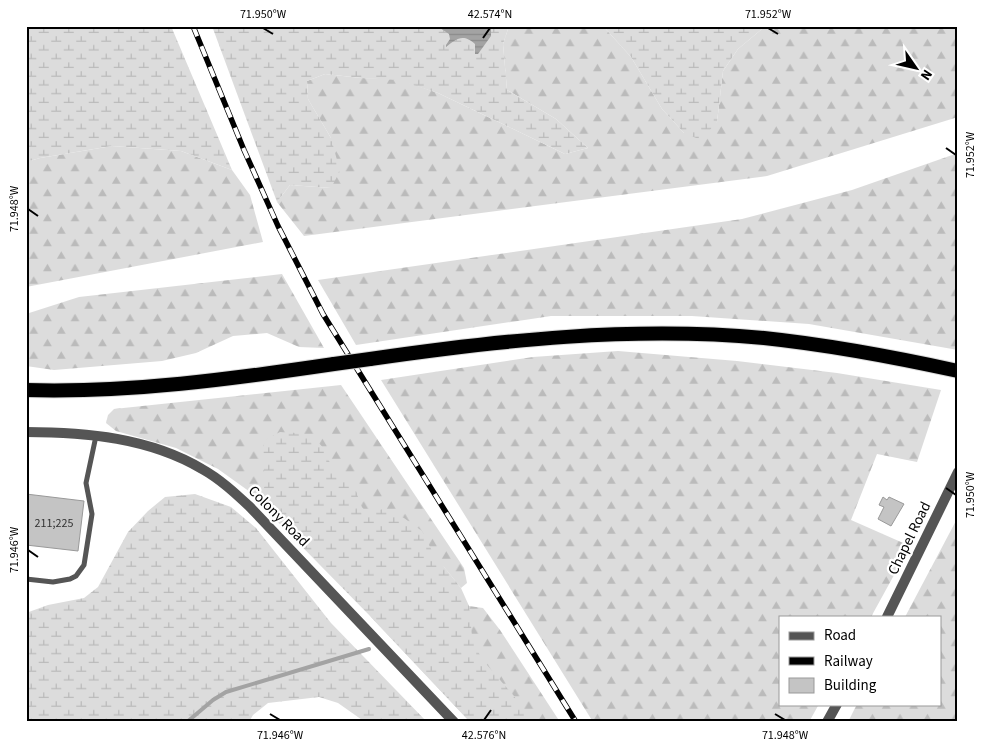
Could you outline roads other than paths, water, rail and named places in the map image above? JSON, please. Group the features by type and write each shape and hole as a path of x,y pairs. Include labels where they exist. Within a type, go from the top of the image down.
{"highway":[{"path":"26,390 102,390 159,386 504,341 598,334 763,338 867,352 958,371"}],"street":[{"name":"Colony Road","path":"26,432 63,432 96,435 126,441 164,452 200,468 225,485 263,520 454,722"},
{"name":"Chapel Road","path":"887,616 958,472"},
{"path":"827,722 836,706"}],"lane":[{"path":"26,579 53,582 70,579 76,576 84,566 92,514 86,484 96,435"}],"waterway":[{"path":"187,722 213,700 226,692 369,649"}],"railway":[{"path":"193,26 244,150 278,226 323,314 576,722"}]}
